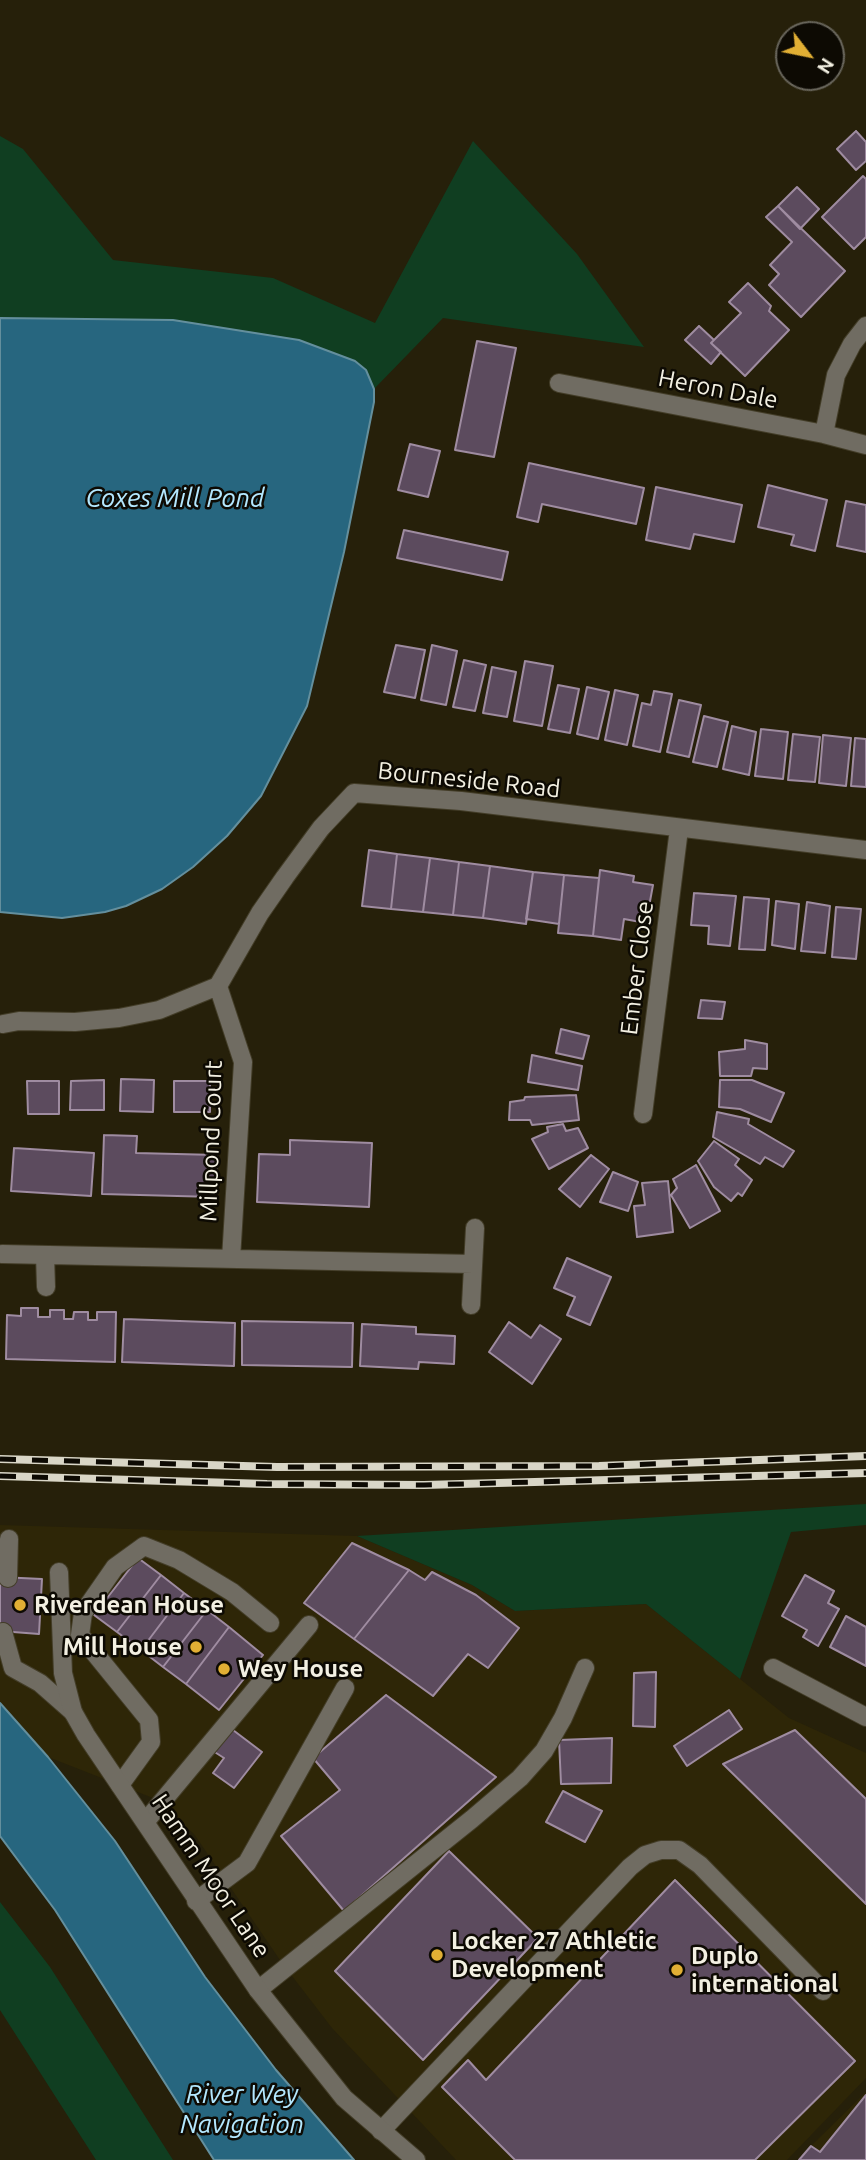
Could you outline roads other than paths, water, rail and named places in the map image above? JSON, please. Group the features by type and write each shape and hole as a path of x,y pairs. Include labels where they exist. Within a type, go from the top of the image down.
{"street":[{"path":"824,434 836,375 852,344 866,326"},
{"name":"Heron Dale","path":"559,383 824,434 866,445"},
{"name":"Bourneside Road","path":"218,986 260,913 285,877 321,828 354,793 461,801 866,850"},
{"name":"Ember Close","path":"643,1114 679,829"},
{"path":"1,1024 119,1018 159,1010 218,986"},
{"name":"Millpond Court","path":"218,986 243,1062 231,1259"},
{"path":"471,1306 475,1228"},
{"path":"2,1254 473,1264"},
{"path":"45,1255 46,1287"},
{"path":"8,1577 9,1539"},
{"path":"120,1785 151,1742 149,1720 80,1635 83,1613 115,1567 144,1546 179,1560 232,1592 270,1623"},
{"name":"Hamm Moor Lane","path":"59,1572 63,1673 73,1712 86,1735 258,1990 344,2098 416,2160"},
{"path":"145,1821 309,1625"},
{"path":"3,1632 13,1668 40,1683 73,1712"},
{"path":"258,1990 520,1778 544,1751 563,1718 585,1668"},
{"path":"773,1668 866,1717"},
{"path":"196,1901 247,1863 345,1688"},
{"path":"380,2131 630,1867 645,1855 661,1850 679,1850 700,1865 823,1991"}],"water":[{"name":"Coxes Mill Pond","path":"0,318 173,320 299,340 355,361 366,370 374,389 374,402 344,552 307,706 261,796 227,836 193,867 162,889 126,906 105,912 62,918 0,912"},
{"name":"River Wey Navigation","path":"0,1703 48,1757 115,1841 205,1977 276,2070 354,2160 214,2160 55,1910 0,1836"}],"railway":[{"path":"0,1459 277,1467 599,1466 866,1456"},
{"path":"0,1476 267,1484 424,1485 866,1473"}],"place":[{"name":"Riverdean House","path":"20,1605"},
{"name":"Mill House","path":"196,1647"},
{"name":"Wey House","path":"224,1669"},
{"name":"Locker 27 Athletic Development","path":"437,1955"},
{"name":"Duplo international","path":"677,1970"}]}
